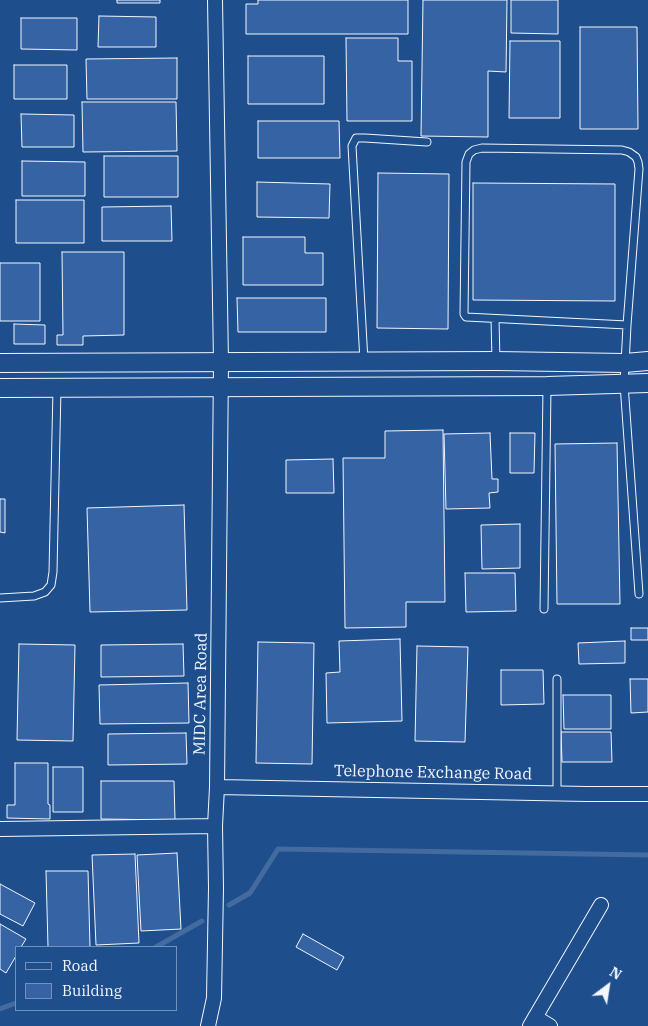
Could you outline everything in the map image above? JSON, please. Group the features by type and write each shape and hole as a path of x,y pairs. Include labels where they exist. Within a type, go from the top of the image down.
{"street":[{"name":"MIDC Area Road","path":"208,1026 214,998 221,387 215,0"},
{"path":"436,361 436,386"},
{"path":"0,363 496,361 625,364 648,361"},
{"path":"495,385 496,361"},
{"path":"348,386 356,362"},
{"path":"0,388 648,384"},
{"name":"Telephone Exchange Road","path":"217,786 648,794"},
{"path":"0,829 215,826"},
{"path":"550,1026 533,1022 601,906"}],"lane":[{"path":"356,362 352,146 356,138 428,142"},
{"path":"627,326 468,318 464,314 466,162 468,154 482,148 622,150 636,157 638,162 624,384 639,594"},
{"path":"495,319 496,361"},
{"path":"544,609 547,386"},
{"path":"0,598 34,596 45,592 51,585 53,572 57,388"},
{"path":"557,679 557,793"}],"building":[{"path":"117,0 160,0 160,3 117,3"},
{"path":"258,0 408,0 408,34 246,34 246,4 258,4"},
{"path":"423,0 507,0 506,72 488,71 488,137 421,136"},
{"path":"511,0 558,0 558,34 511,33"},
{"path":"99,16 156,17 156,47 98,47"},
{"path":"21,18 77,18 77,50 21,49"},
{"path":"580,27 637,27 638,129 580,129"},
{"path":"346,38 398,38 398,61 412,61 412,121 347,121"},
{"path":"510,41 560,41 560,118 509,118"},
{"path":"248,56 324,56 324,104 248,104"},
{"path":"177,58 177,99 87,99 86,59"},
{"path":"14,65 67,65 67,99 14,99"},
{"path":"82,102 176,102 177,151 83,152"},
{"path":"21,114 74,115 74,147 22,147"},
{"path":"258,121 339,121 340,158 258,158"},
{"path":"104,156 178,156 178,197 104,197"},
{"path":"22,161 85,162 85,196 22,196"},
{"path":"378,173 449,174 448,329 377,328"},
{"path":"257,182 330,184 329,218 257,217"},
{"path":"473,183 615,184 615,301 473,300"},
{"path":"16,200 84,200 84,243 16,243"},
{"path":"171,206 172,241 102,241 102,207"},
{"path":"243,237 305,237 305,253 323,253 323,285 243,285"},
{"path":"62,252 124,252 124,335 83,336 83,345 57,345 57,335 63,335"},
{"path":"0,263 40,263 40,321 0,321"},
{"path":"237,298 326,298 326,332 238,332"},
{"path":"14,324 45,325 45,344 14,344"},
{"path":"443,430 445,602 406,602 406,627 345,628 343,458 385,458 385,431"},
{"path":"490,433 492,479 498,479 498,492 489,493 490,508 446,509 444,434"},
{"path":"510,433 535,433 534,473 510,473"},
{"path":"617,443 620,604 557,604 555,444"},
{"path":"333,459 334,493 286,493 286,460"},
{"path":"0,499 5,499 5,533 0,532"},
{"path":"184,505 187,610 90,612 87,508"},
{"path":"520,524 520,568 482,569 481,525"},
{"path":"465,573 515,573 516,611 466,612"},
{"path":"631,628 648,628 648,640 631,640"},
{"path":"400,639 402,721 327,723 326,673 340,672 339,641"},
{"path":"625,641 625,663 579,664 578,643"},
{"path":"258,642 314,643 312,764 256,763"},
{"path":"19,644 75,645 73,741 17,740"},
{"path":"183,644 184,676 101,677 101,645"},
{"path":"417,646 468,647 465,742 415,741"},
{"path":"501,670 543,670 544,704 501,705"},
{"path":"630,679 648,679 648,712 631,713"},
{"path":"188,683 189,723 100,724 99,685"},
{"path":"563,695 611,695 611,729 564,729"},
{"path":"561,732 611,732 612,762 562,762"},
{"path":"186,733 187,764 108,765 108,734"},
{"path":"15,763 48,763 50,819 7,818 7,805 15,805"},
{"path":"53,767 83,767 83,812 53,812"},
{"path":"101,781 174,781 175,820 101,819"},
{"path":"177,853 181,929 141,931 137,855"},
{"path":"135,854 139,943 96,945 92,855"},
{"path":"46,871 88,871 90,946 48,946"},
{"path":"0,884 35,903 23,926 0,914"},
{"path":"0,924 26,939 22,946 15,946 15,958 6,973 0,969"},
{"path":"303,934 344,957 337,970 296,947"}],"waterway":[{"path":"229,905 250,893 278,849 648,855"},
{"path":"158,946 202,921"},
{"path":"0,1009 15,1003"}]}
